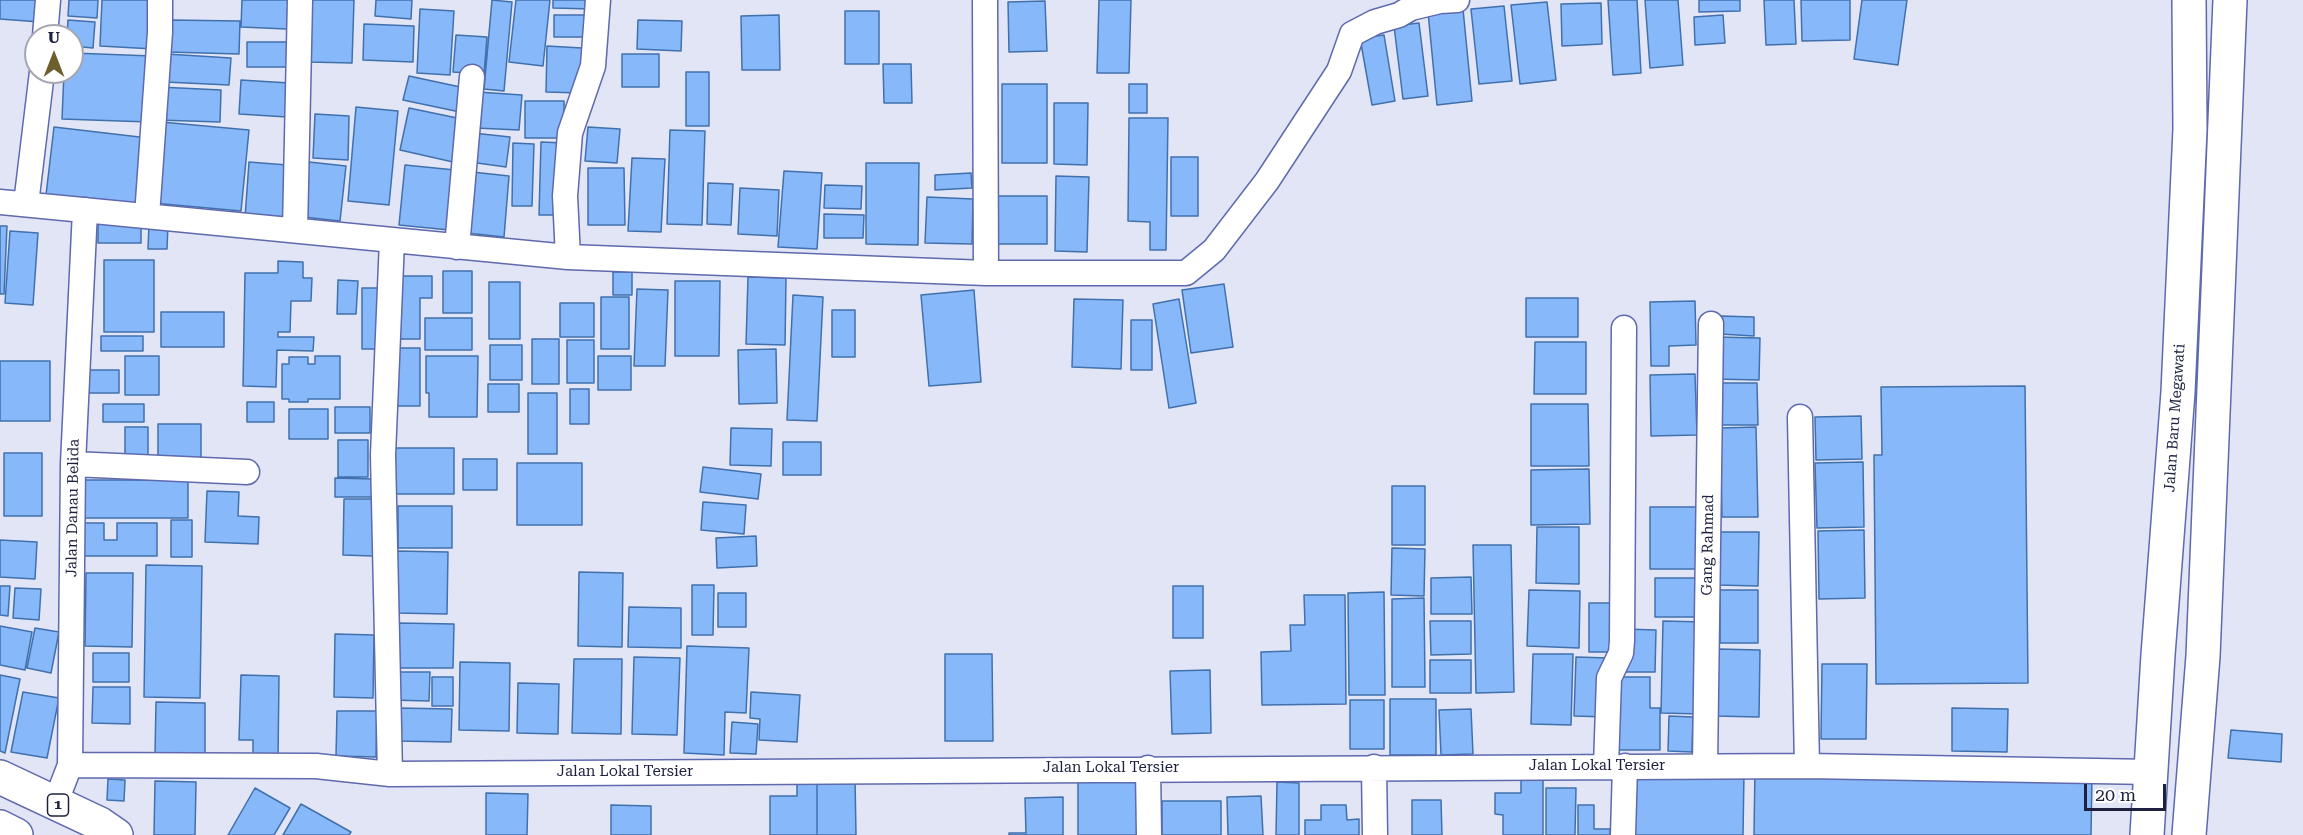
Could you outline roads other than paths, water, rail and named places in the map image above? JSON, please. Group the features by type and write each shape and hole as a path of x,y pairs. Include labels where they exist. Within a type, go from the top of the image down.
{"main road":[{"name":"Jalan Baru Megawati","path":"2147,835 2179,368 2190,129 2189,0"},
{"path":"2189,835 2203,656 2230,0"},
{"path":"2153,757 2196,743"},
{"name":"1","path":"0,777 99,824 116,835"},
{"path":"0,827 16,835"}],"street":[{"path":"46,24 48,0"},
{"path":"147,216 160,32 160,0"},
{"path":"295,230 300,0"},
{"path":"568,257 565,196 570,133 593,66 598,0"},
{"path":"985,0 986,273"},
{"path":"0,202 568,257 986,273 1186,273 1214,250 1267,182 1339,71 1352,34 1411,8 1440,1 1457,0"},
{"path":"458,247 472,78"},
{"path":"26,204 41,84"},
{"name":"Jalan Danau Belida","path":"55,804 70,765 73,464 86,210"},
{"path":"390,774 383,455 392,240"},
{"name":"Gang Rahmad","path":"1706,766 1711,324"},
{"path":"1623,835 1609,678 1621,653 1622,641 1624,328"},
{"path":"1800,417 1807,766"},
{"path":"73,464 247,472"},
{"name":"Jalan Lokal Tersier","path":"70,765 316,766 390,774 1807,766 2153,757"},
{"path":"1374,767 1375,835"},
{"path":"1148,768 1149,835"}]}
